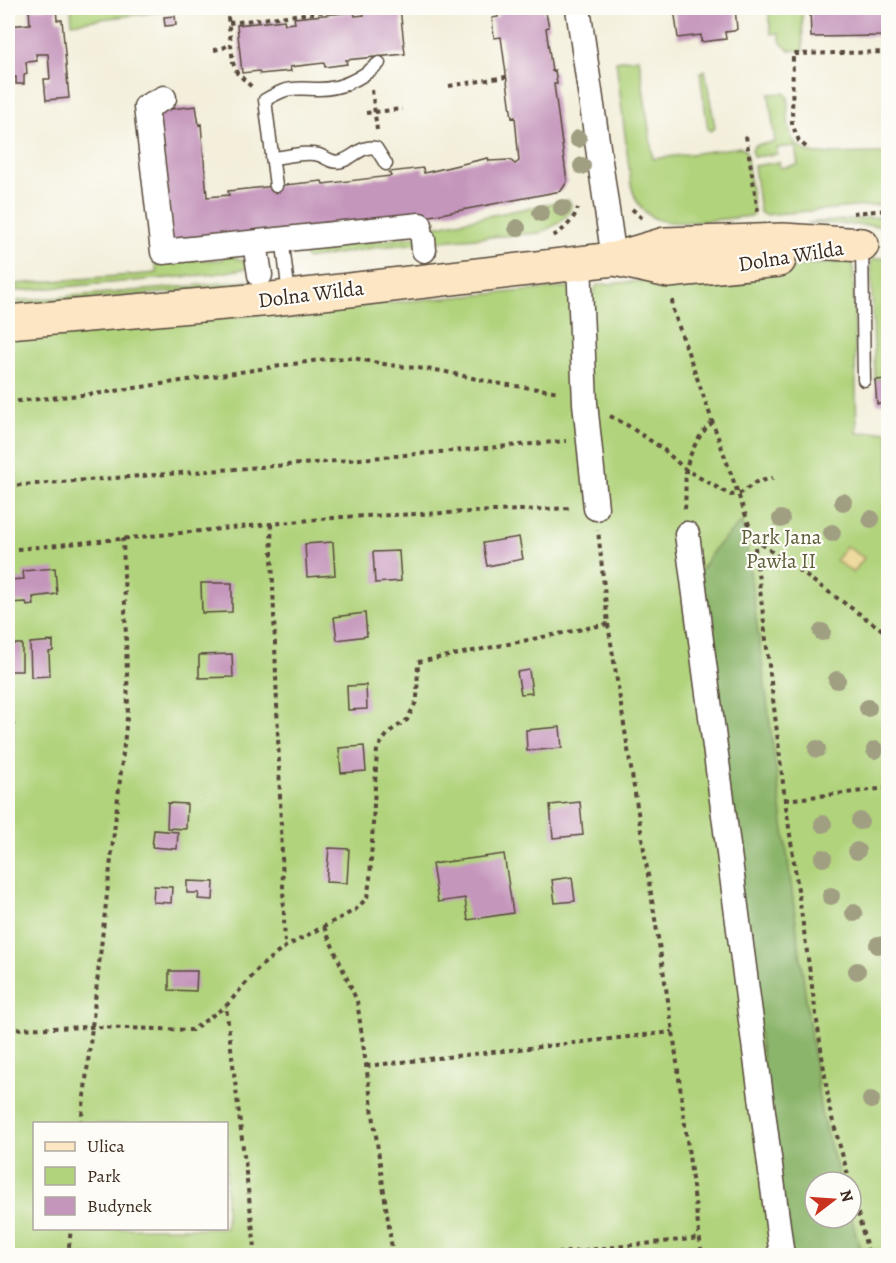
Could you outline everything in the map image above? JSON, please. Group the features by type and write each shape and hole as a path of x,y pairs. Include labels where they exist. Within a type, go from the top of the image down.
{"street":[{"path":"578,8 614,259"},
{"path":"164,98 146,107 163,252 423,238"},
{"name":"Dolna Wilda","path":"8,322 289,297 614,259 665,244 783,240 875,244"},
{"path":"579,263 585,403 596,508"},
{"path":"687,534 782,1256"}],"lane":[{"path":"276,186 265,100 285,90 304,87 319,89 345,84 369,72 379,63"},
{"path":"272,158 318,155 329,161 340,162 369,146 380,152 386,164"},
{"path":"282,233 289,297"},
{"path":"864,380 875,244"}],"path":[{"path":"226,8 232,58 237,73"},
{"path":"229,23 352,8"},
{"path":"214,50 230,43"},
{"path":"807,147 799,141 792,124 793,54 888,52"},
{"path":"369,72 380,152"},
{"path":"449,86 506,77"},
{"path":"366,113 402,109"},
{"path":"746,136 758,222"},
{"path":"670,289 673,310 754,539 785,800 830,1112 847,1170"},
{"path":"8,402 102,393 326,359 353,358 389,365 442,370 494,383 573,394 663,449 686,470 731,495 739,494 757,482 773,478"},
{"path":"687,534 686,470 706,427 712,422"},
{"path":"8,486 588,439"},
{"path":"8,550 342,517 596,508 608,624 673,1032 702,1256"},
{"path":"271,524 285,947"},
{"path":"81,1122 128,710 123,538"},
{"path":"754,539 888,634"},
{"path":"8,1029 92,1027 192,1030 226,1006 261,966 285,947 355,910 367,898 377,749 389,732 407,720 417,700 418,662 608,624"},
{"path":"785,800 888,788"},
{"path":"324,927 357,1001 393,1256"},
{"path":"226,1006 256,1256"},
{"path":"366,1066 673,1032"},
{"path":"68,1256 70,1230"},
{"path":"863,1230 870,1256"},
{"path":"530,1256 700,1238"}],"green space":[{"path":"71,8 188,8 72,23"},
{"path":"768,8 802,8 803,51 789,50 781,43 779,33 771,34"},
{"path":"639,58 653,159 740,147 746,151 754,212 751,216 679,223 657,219 641,208 631,184 616,61"},
{"path":"705,70 715,128 710,131 700,73"},
{"path":"784,93 788,97 790,133 798,146 806,151 816,154 888,153 888,204 764,215 760,212 754,166 779,162 780,168 798,165 795,146 777,148 777,154 753,157 752,150 755,145 775,142 769,94"},
{"path":"568,200 571,204 569,213 559,223 540,233 428,242 427,228"},
{"path":"888,216 888,226 807,223"},
{"path":"419,236 420,243 307,259 302,250"},
{"path":"229,250 239,260 253,261 254,267 215,274 16,291 15,284 157,273 155,260 217,260 223,259"},
{"path":"888,258 888,379 875,380 871,259"},
{"name":"Park Jana Pawła II","path":"853,261 857,433 888,431 888,1255 8,1256 8,336 569,287 591,297 597,285"},
{"path":"260,280 253,285 18,306 17,301"},
{"path":"741,522 745,533 821,1113 838,1170 803,1170 803,1230 855,1230 862,1255 789,1255 697,576 715,548"}],"sand":[{"path":"846,546 864,558 853,573 836,560"}],"building":[{"path":"56,8 57,20 62,20 69,98 46,100 44,79 50,79 48,54 36,54 37,61 26,62 27,74 24,75 24,84 16,84 16,77 8,77 8,26 30,24 29,9"},
{"path":"400,8 405,54 346,60 347,64 325,67 324,63 290,67 291,71 242,73 237,25 284,20 285,24 295,23 294,18 354,12 355,16 364,15 363,11"},
{"path":"497,8 543,8 546,13 552,71 555,70 557,84 554,84 567,182 561,191 430,216 170,247 154,111 196,106 199,125 201,124 207,197 229,195 228,191 391,176 389,172 423,168 424,173 488,158 489,161 510,160 515,164 519,161 515,117 512,118 501,37 494,38 492,18 498,17"},
{"path":"674,8 735,8 737,29 725,32 726,39 701,42 701,35 678,38"},
{"path":"810,8 884,8 885,36 811,37"},
{"path":"175,16 176,25 165,26 164,17"},
{"path":"888,379 888,403 877,404 875,380"},
{"path":"519,537 523,559 487,566 483,543"},
{"path":"333,542 335,575 307,577 305,544"},
{"path":"399,551 401,581 375,583 373,552"},
{"path":"55,568 57,594 33,597 34,605 27,606 26,602 8,603 8,580 24,579 23,571"},
{"path":"201,583 232,583 232,612 202,613"},
{"path":"365,613 367,636 337,640 334,617"},
{"path":"53,641 53,651 49,652 50,676 31,677 30,643"},
{"path":"8,644 22,644 22,671 8,671"},
{"path":"232,654 233,677 199,678 199,655"},
{"path":"529,670 532,693 521,694 517,672"},
{"path":"366,685 367,709 348,710 347,686"},
{"path":"8,723 14,723 14,754 8,754"},
{"path":"560,727 562,748 527,751 526,730"},
{"path":"364,746 366,771 341,773 339,748"},
{"path":"580,802 583,835 553,838 550,805"},
{"path":"168,803 187,804 186,829 167,828"},
{"path":"154,830 178,832 177,849 152,847"},
{"path":"329,848 349,849 347,883 326,882"},
{"path":"504,854 513,913 468,920 465,898 438,902 432,864"},
{"path":"572,877 575,901 555,903 552,880"},
{"path":"187,881 214,882 213,900 198,899 199,893 187,893"},
{"path":"154,886 172,887 171,903 153,902"},
{"path":"169,971 197,971 196,991 169,990"}]}
